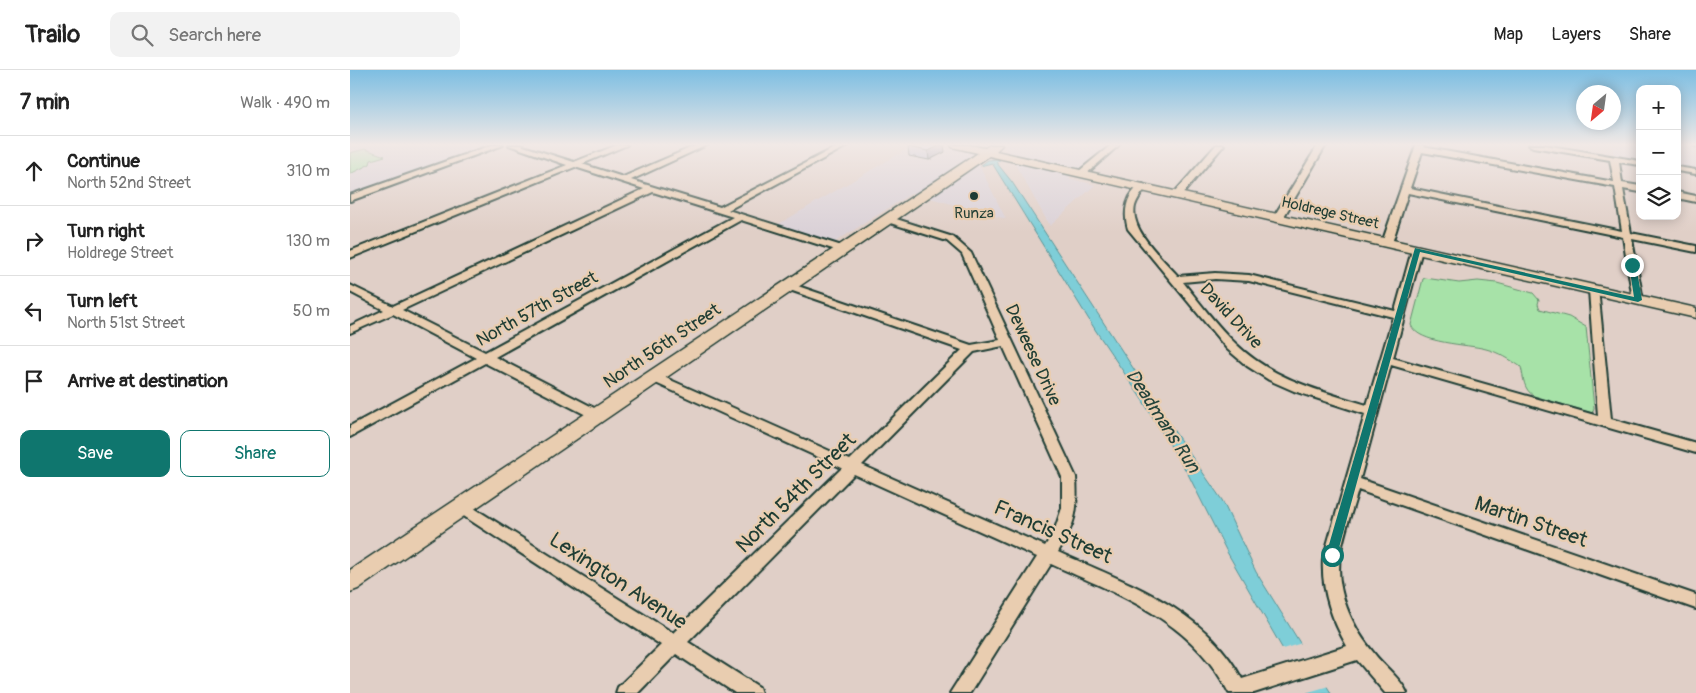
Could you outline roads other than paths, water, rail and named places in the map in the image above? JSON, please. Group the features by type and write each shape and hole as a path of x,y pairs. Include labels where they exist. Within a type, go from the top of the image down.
{"main road":[{"name":"North 56th Street","path":"350,582 953,174"},
{"name":"Holdrege Street","path":"1087,174 1696,313"}],"street":[{"path":"350,198 417,174"},
{"path":"350,255 550,174"},
{"path":"605,174 842,249"},
{"path":"623,180 637,174"},
{"path":"720,211 790,174"},
{"path":"1176,195 1194,174"},
{"path":"1278,218 1304,174"},
{"path":"1387,243 1410,174"},
{"path":"1561,174 1636,188"},
{"path":"1616,174 1638,300"},
{"name":"David Drive","path":"1143,187 1130,204 1131,224 1139,238 1231,346 1257,368 1298,388 1371,412"},
{"path":"350,330 652,189"},
{"path":"1405,190 1696,249"},
{"path":"1681,196 1696,199"},
{"name":"North 57th Street","path":"350,432 740,217"},
{"name":"Deweese Drive","path":"886,219 950,238 963,248 1069,477 1071,493 1069,515 1061,534 959,693"},
{"path":"1398,693 1378,674 1359,651 1349,635 1330,571 1332,555 1417,250"},
{"path":"1174,280 1215,276 1249,278 1399,315"},
{"path":"788,286 970,349 1007,342"},
{"path":"350,288 597,415"},
{"path":"1594,290 1605,422"},
{"name":"North 54th Street","path":"625,693 970,349"},
{"path":"1386,360 1696,448"},
{"name":"Francis Street","path":"654,377 1150,601 1175,617 1210,648 1239,691 1279,675 1359,651"},
{"name":"Martin Street","path":"1352,482 1696,602"},
{"name":"Lexington Avenue","path":"461,507 752,693"}],"water":[{"name":"Deadmans Run","path":"999,174 1006,174 1012,182 1178,437 1222,500 1256,572 1331,693 1308,693 1227,552 1188,474 1141,398 1096,331"}],"place":[{"name":"Runza","path":"974,196"}]}
